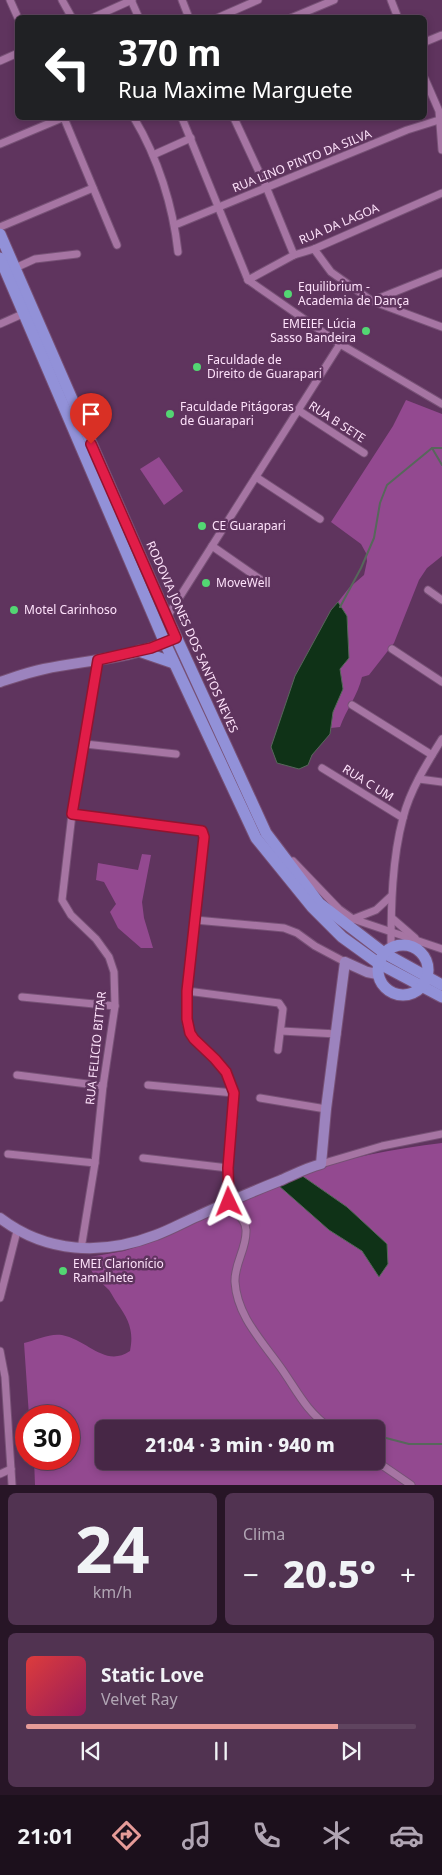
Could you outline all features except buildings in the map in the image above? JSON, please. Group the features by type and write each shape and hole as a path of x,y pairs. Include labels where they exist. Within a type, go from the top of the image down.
{"main road":[{"name":"RODOVIA JONES DOS SANTOS NEVES","path":"0,234 10,270 168,632 174,663 256,838 312,907 342,937 378,968 424,982 442,985"},
{"name":"RODOVIA JONES DOS SANTOS NEVES","path":"0,258 10,270"},
{"name":"RODOVIA JONES DOS SANTOS NEVES","path":"80,432 168,632 266,833 318,903 388,950 442,997"},
{"path":"139,651 174,663"},
{"path":"402,945 417,945 427,962 424,982 408,995 394,994 383,986 378,968 388,950 402,945"}],"street":[{"path":"10,0 17,15"},
{"path":"62,0 70,15"},
{"path":"99,15 132,0 138,15"},
{"path":"182,0 188,15"},
{"path":"224,15 258,0"},
{"path":"298,15 334,0"},
{"path":"391,0 397,15"},
{"path":"427,41 442,36"},
{"path":"0,61 15,54"},
{"path":"427,84 439,111 442,150"},
{"path":"0,144 58,120"},
{"path":"64,120 117,245"},
{"path":"135,120 154,155 175,225 178,252"},
{"path":"183,120 248,280 340,344 442,404"},
{"path":"235,120 267,188 294,255"},
{"name":"RUA LINO PINTO DA SILVA","path":"175,225 407,130 439,120"},
{"path":"154,155 191,138"},
{"path":"0,227 93,188"},
{"name":"RUA DA LAGOA","path":"248,280 294,255 314,249 442,193"},
{"path":"314,249 331,272 372,301 442,327"},
{"path":"10,270 35,259 77,254"},
{"path":"372,301 442,272"},
{"path":"0,324 28,311"},
{"path":"0,682 44,669 139,651 168,632 212,546 340,344"},
{"name":"RUA B SETE","path":"298,410 364,453"},
{"path":"256,477 320,519"},
{"path":"212,546 264,582"},
{"path":"428,590 442,600"},
{"path":"392,649 442,682"},
{"name":"RUA FELICIO BITTAR","path":"82,1249 115,1006 114,972 109,957 96,939 71,915 62,900 72,814 98,660"},
{"path":"352,705 432,755"},
{"path":"388,950 393,919 390,897 402,818 419,779 442,739"},
{"path":"85,744 176,754"},
{"name":"RUA C UM","path":"322,768 402,818"},
{"path":"419,779 442,782"},
{"path":"72,814 202,831 204,837 187,991 187,1019 190,1033 221,1065 230,1080 234,1093 228,1168 229,1202 241,1217 246,1230 235,1275 235,1284 242,1310 258,1338 281,1368 298,1396 321,1420"},
{"path":"266,833 339,909 352,919 391,931 417,945 442,949"},
{"path":"352,919 376,910 390,897"},
{"path":"393,919 417,945"},
{"path":"195,920 284,928 297,933 315,946 367,972 378,968"},
{"path":"321,1164 326,1109 345,962"},
{"path":"187,991 279,1003 283,1009 278,1050"},
{"path":"22,997 115,1006"},
{"path":"281,1031 337,1034"},
{"path":"16,1074 103,1086"},
{"path":"148,1085 234,1093"},
{"path":"260,1098 326,1109"},
{"path":"0,1218 17,1230 54,1244 82,1249 110,1247 156,1235 321,1164 382,1146 442,1134"},
{"path":"8,1154 95,1163"},
{"path":"143,1158 228,1168"},
{"path":"0,1298 17,1230"},
{"path":"0,1351 5,1377 12,1485"},
{"path":"385,1467 411,1485"},
{"path":"0,1474 11,1469"}],"shaded area":[{"path":"406,400 442,414 442,556 427,568 419,580 394,643 369,675 362,677 358,690 340,727 331,728 333,712 343,689 340,669 349,658 347,616 338,602 349,588 364,575 367,561 366,553 361,544 331,522 393,426"},
{"path":"159,457 183,491 164,505 140,469"},
{"path":"338,602 347,616 349,658 340,669 343,689 333,712 330,734 312,755 308,765 299,769 277,763 271,747 295,676 331,610"},
{"path":"142,854 151,855 142,902 144,918 153,948 141,948 118,928 110,912 116,904 104,882 96,880 98,863 138,870"},
{"path":"442,1143 442,1485 35,1485 34,1470 80,1470 80,1405 28,1405 24,1343 48,1336 62,1335 104,1355 121,1355 130,1351 130,1326 109,1290 92,1272 90,1257 124,1251 154,1241 278,1185 329,1230 362,1251 379,1276 387,1244 347,1207 301,1175 335,1163 388,1151"},
{"path":"301,1175 347,1207 387,1244 388,1264 379,1277 362,1251 329,1230 278,1185"}],"waterway":[{"path":"432,448 442,465"},
{"path":"340,607 361,568 374,538 380,503 387,485 432,448 442,448"},
{"path":"386,1438 409,1444 442,1444"}],"place":[{"name":"Equilibrium - Academia de Dança","path":"288,294"},
{"name":"EMEIEF Lúcia Sasso Bandeira","path":"366,331"},
{"name":"Faculdade de Direito de Guarapari","path":"197,367"},
{"name":"Faculdade Pitágoras de Guarapari","path":"170,414"},
{"name":"CE Guarapari","path":"202,526"},
{"name":"MoveWell","path":"206,583"},
{"name":"Motel Carinhoso","path":"14,610"},
{"name":"EMEI Clarionício Ramalhete","path":"63,1271"}],"route":[{"path":"91,444 176,638 151,648 98,660 72,814 202,831 204,837 187,991 187,1025 194,1039 226,1072 234,1093 228,1168 229,1202"}]}
